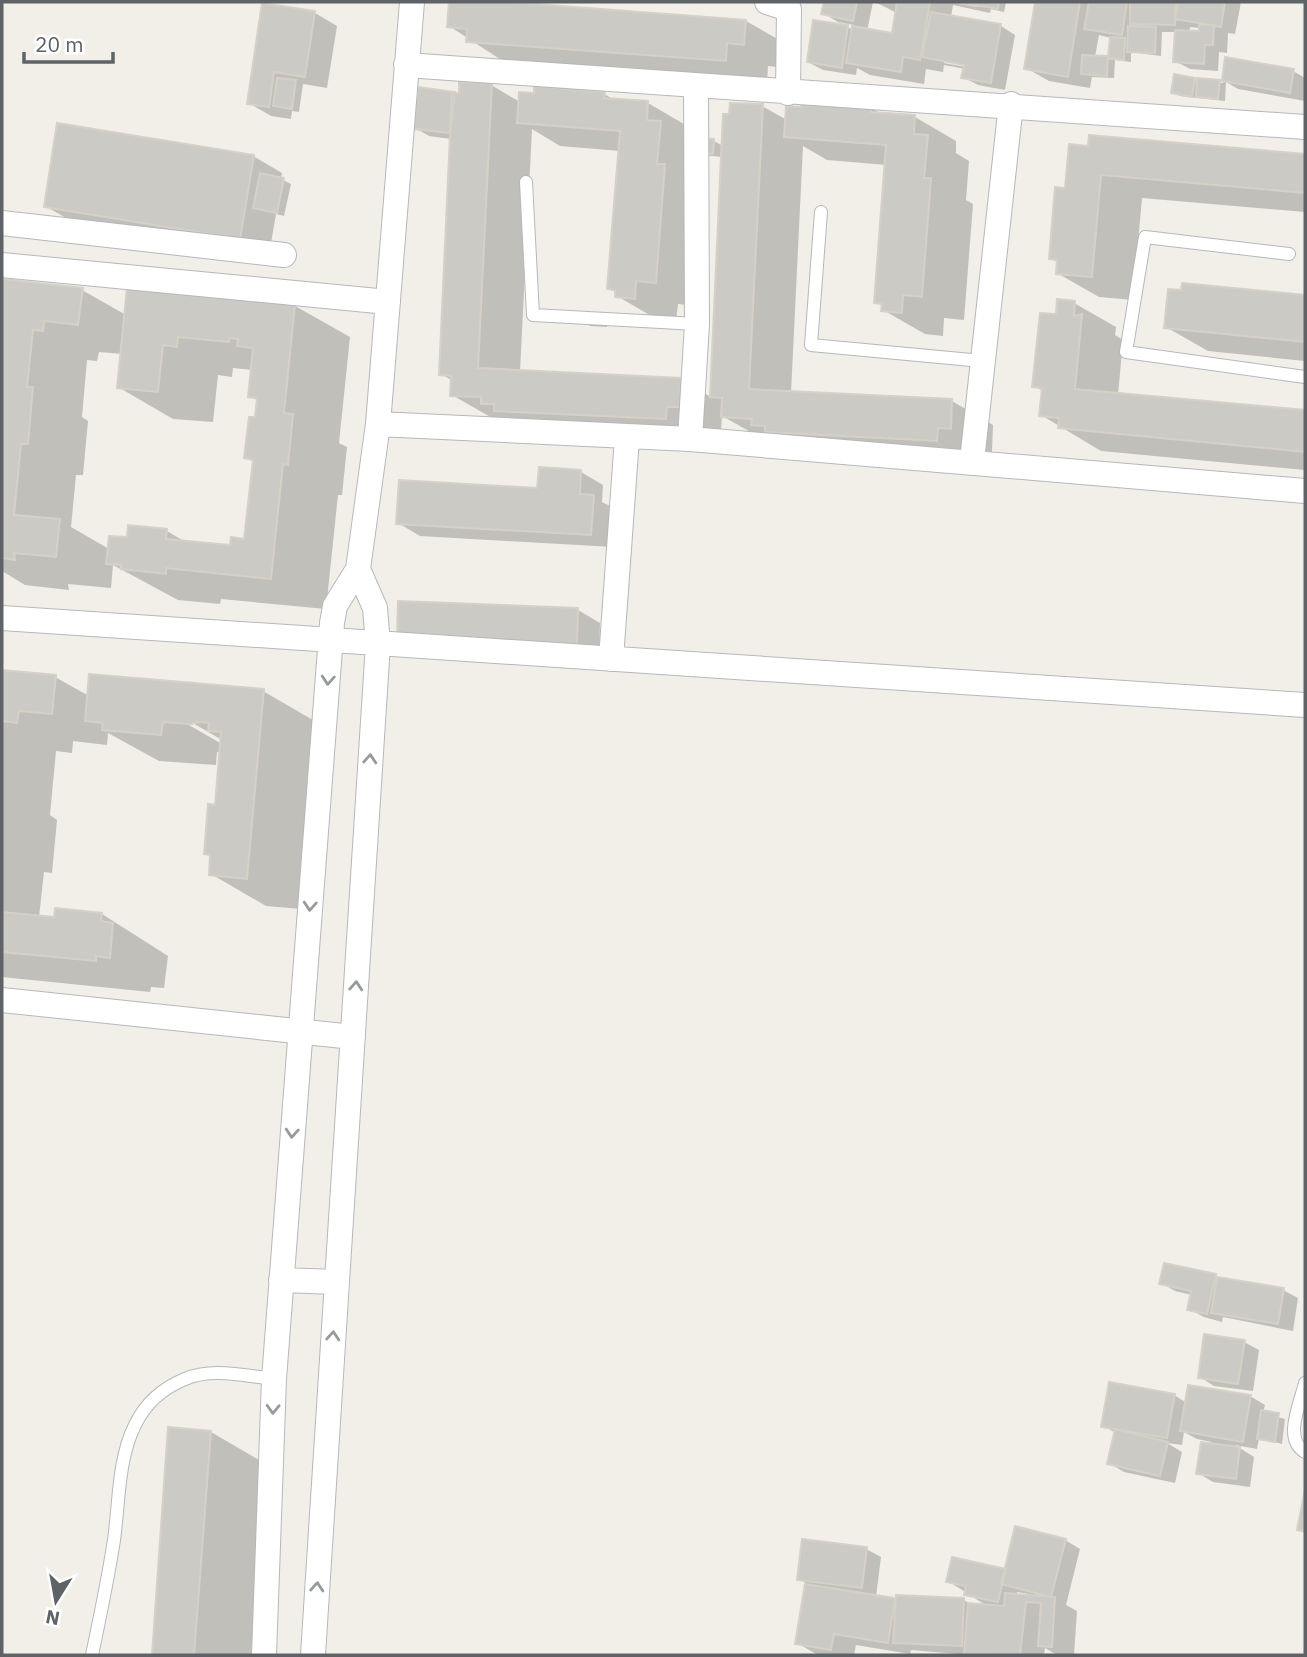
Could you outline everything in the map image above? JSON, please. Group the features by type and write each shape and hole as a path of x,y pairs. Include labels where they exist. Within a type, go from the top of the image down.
{"street":[{"path":"264,1655 274,1379 331,640 335,606 358,569 378,424 412,2"},
{"path":"767,2 789,9 788,93"},
{"path":"406,65 788,93 1011,104 1305,127"},
{"path":"690,439 697,324 696,87"},
{"path":"972,461 1011,104"},
{"path":"2,223 284,255"},
{"path":"2,265 388,302"},
{"path":"378,424 690,439 1305,491"},
{"path":"611,659 627,438"},
{"path":"313,1655 378,644 375,608 358,569"},
{"path":"2,618 1305,705"},
{"path":"2,1000 353,1037"},
{"path":"281,1280 337,1282"}],"lane":[{"path":"526,182 533,315 697,324"},
{"path":"821,212 811,345 982,361"},
{"path":"1289,254 1145,237 1125,352 1305,377"},
{"path":"92,1655 114,1543 127,1448 134,1425 147,1405 176,1383 209,1372 274,1379"},
{"path":"1305,1383 1293,1433 1297,1447 1305,1452"}],"building":[{"path":"449,2 507,2 746,20 744,45 727,43 726,61 466,42 467,29 447,27"},
{"path":"824,2 857,2 853,21 821,14"},
{"path":"897,2 930,2 920,60 903,57 901,72 846,63 852,26 892,33"},
{"path":"953,2 976,2 975,6"},
{"path":"977,2 999,2 998,9 976,5"},
{"path":"1035,2 1080,2 1068,77 1024,69"},
{"path":"1089,2 1127,2 1122,35 1084,29"},
{"path":"1130,2 1176,2 1175,25 1130,24"},
{"path":"1178,2 1225,2 1221,27 1175,19"},
{"path":"262,3 315,11 305,77 274,72 269,107 247,104"},
{"path":"931,12 1001,24 991,83 961,78 964,65 922,57"},
{"path":"813,20 848,25 842,68 807,62"},
{"path":"1199,24 1214,25 1213,45 1205,45 1204,64 1173,62 1175,30 1199,31"},
{"path":"1128,26 1156,27 1155,53 1127,52"},
{"path":"1110,37 1125,38 1124,60 1108,58"},
{"path":"1082,55 1108,56 1107,76 1081,74"},
{"path":"1225,57 1294,69 1290,93 1222,81"},
{"path":"1174,74 1195,78 1192,97 1171,93"},
{"path":"277,78 296,80 292,109 273,106"},
{"path":"1197,78 1220,80 1218,99 1196,97"},
{"path":"459,82 492,83 478,368 681,378 680,407 667,407 666,419 494,411 494,404 481,404 481,397 450,396 451,376 439,375 452,92 459,93"},
{"path":"534,86 605,92 604,98 648,101 647,120 661,121 657,164 665,164 656,283 636,281 635,299 615,297 615,290 607,289 620,131 517,123 519,92 534,93"},
{"path":"418,87 455,92 450,133 413,129"},
{"path":"801,101 871,106 871,112 915,115 914,134 928,135 924,178 931,178 922,297 903,295 902,313 881,311 882,304 874,303 886,145 784,137 786,106 801,107"},
{"path":"730,103 763,104 749,389 952,399 951,429 938,428 937,441 765,432 765,426 751,425 752,419 721,417 722,398 710,397 723,114 729,114"},
{"path":"57,123 254,155 240,239 44,207"},
{"path":"1089,135 1305,154 1305,193 1101,175 1092,277 1056,274 1057,260 1049,259 1055,187 1065,188 1069,144 1088,146"},
{"path":"693,138 714,139 713,154 692,152"},
{"path":"260,173 284,178 277,213 253,208"},
{"path":"2,279 83,288 78,325 44,321 43,331 33,330 27,387 33,387 28,444 21,444 14,515 60,519 56,557 14,553 15,560 2,558"},
{"path":"1182,283 1305,295 1305,342 1164,328 1168,289 1181,290"},
{"path":"127,287 295,304 284,413 293,414 288,465 283,464 271,579 166,568 166,574 121,569 121,565 106,564 109,536 127,537 128,525 167,529 166,539 230,545 231,537 244,539 253,460 244,458 249,417 255,417 257,398 248,397 253,348 237,346 238,339 230,338 229,342 178,337 177,347 163,345 158,392 117,388"},
{"path":"1057,299 1075,301 1074,316 1082,314 1075,389 1305,410 1305,452 1058,428 1059,418 1039,416 1042,388 1032,387 1040,313 1056,314"},
{"path":"539,467 581,470 580,494 594,495 591,535 396,524 399,480 537,488"},
{"path":"398,601 578,608 577,644 397,637"},
{"path":"2,670 56,675 52,714 19,711 17,723 2,721"},
{"path":"89,674 264,689 247,879 209,875 210,855 204,854 208,804 215,805 221,732 208,731 209,723 199,722 163,722 161,735 102,730 103,723 85,721"},
{"path":"55,908 102,913 101,921 113,923 110,958 96,956 96,961 2,952 2,912 54,917"},
{"path":"1164,1263 1216,1274 1207,1314 1187,1310 1191,1291 1159,1284"},
{"path":"1217,1277 1284,1288 1278,1324 1211,1313"},
{"path":"1204,1334 1245,1340 1238,1384 1198,1378"},
{"path":"1109,1382 1175,1394 1167,1438 1101,1427"},
{"path":"1188,1385 1251,1395 1243,1442 1180,1431"},
{"path":"1261,1410 1279,1413 1275,1442 1257,1439"},
{"path":"168,1427 211,1431 194,1655 152,1655"},
{"path":"1115,1429 1168,1442 1160,1476 1107,1464"},
{"path":"1201,1442 1240,1447 1236,1479 1196,1474"},
{"path":"1305,1490 1305,1532 1297,1530"},
{"path":"1015,1526 1066,1539 1051,1597 1001,1584"},
{"path":"802,1539 867,1547 862,1588 797,1580"},
{"path":"952,1557 1006,1569 998,1602 964,1595 966,1586 946,1582"},
{"path":"805,1584 895,1598 888,1643 834,1634 831,1650 795,1644"},
{"path":"1005,1593 1055,1597 1052,1647 1038,1646 1041,1603 1026,1602 1020,1655 964,1654 968,1603 1004,1606"},
{"path":"896,1595 964,1598 962,1646 893,1643"}]}
